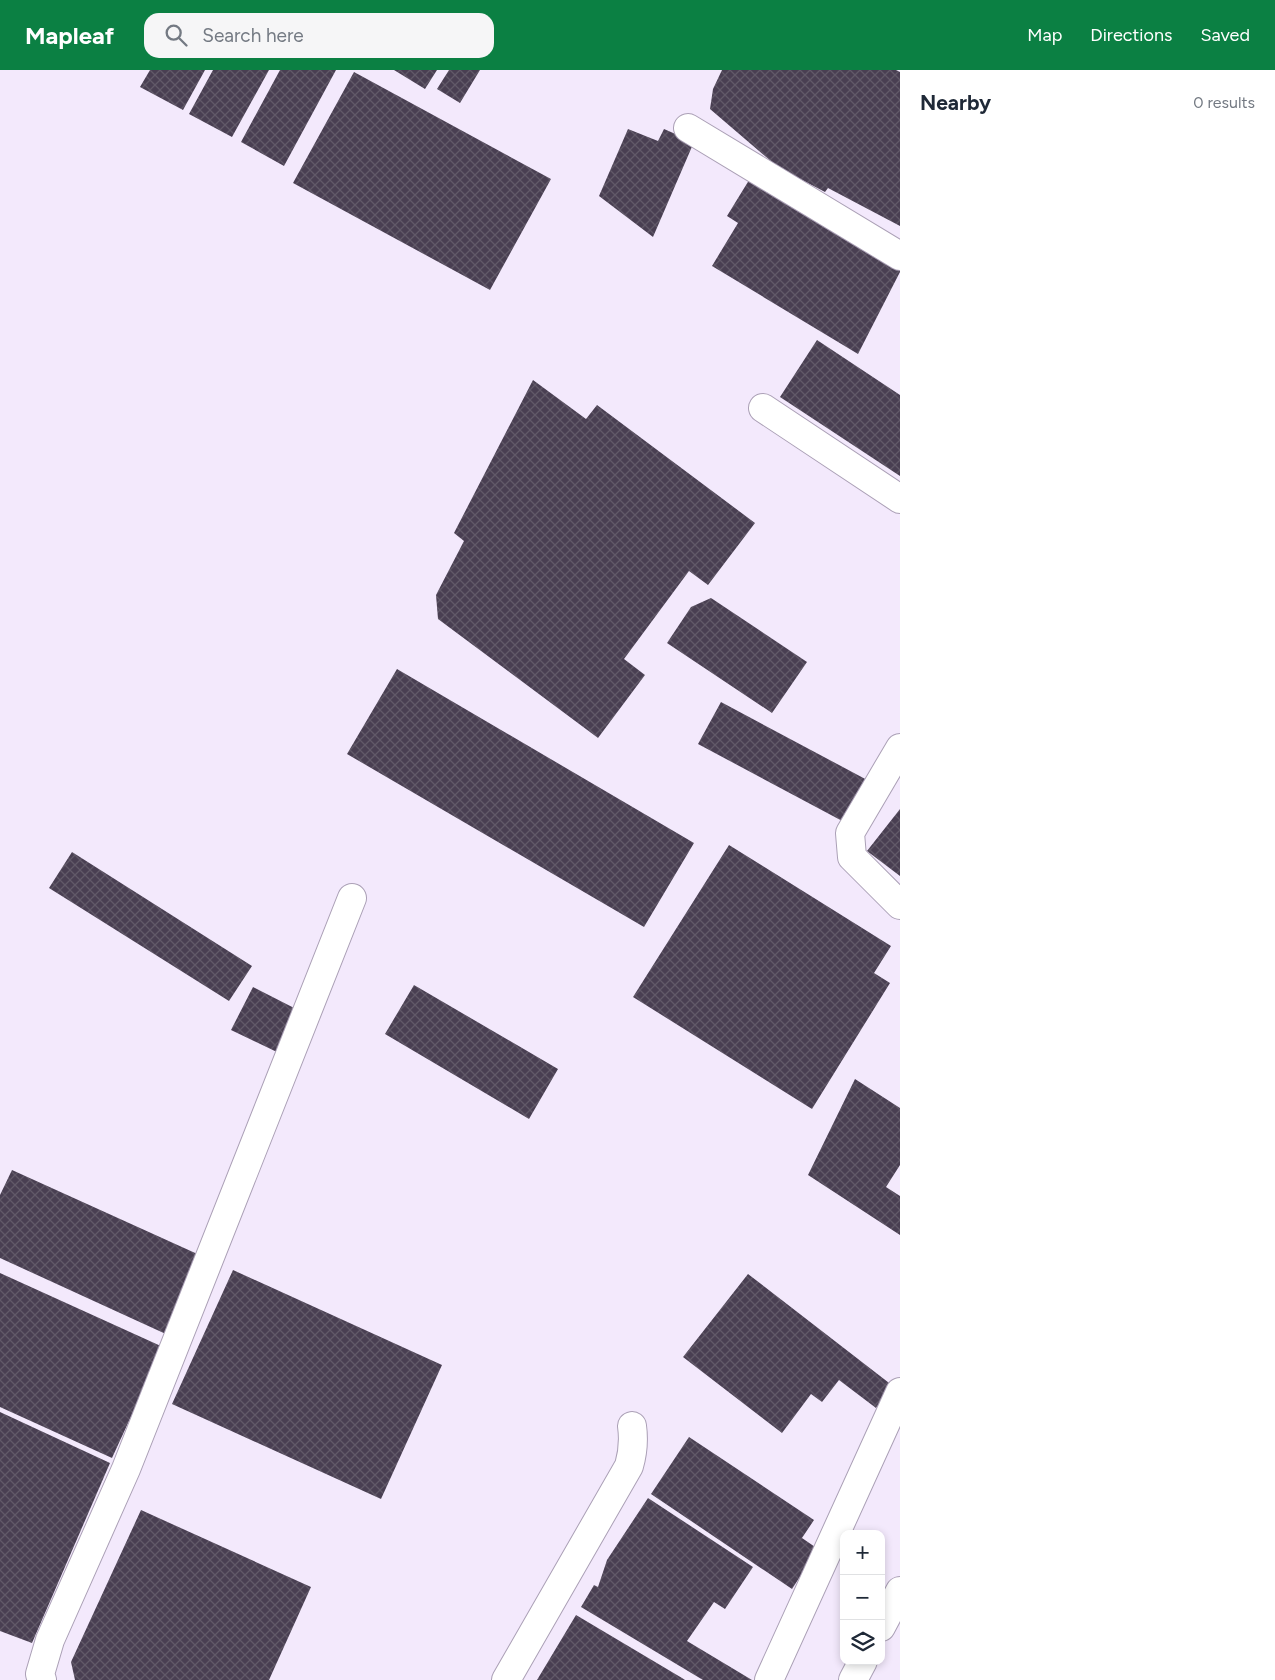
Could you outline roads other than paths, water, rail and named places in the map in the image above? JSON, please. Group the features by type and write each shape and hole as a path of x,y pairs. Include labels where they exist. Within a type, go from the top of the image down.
{"street":[{"path":"688,128 900,256"},
{"path":"764,408 900,499"},
{"path":"900,748 850,834 852,858 900,905"},
{"path":"42,1680 40,1674 50,1640 126,1469 352,898"},
{"path":"769,1680 900,1392"},
{"path":"506,1680 629,1466 634,1442 632,1426"},
{"path":"885,1620 900,1591"},
{"path":"853,1680 861,1665"}]}
